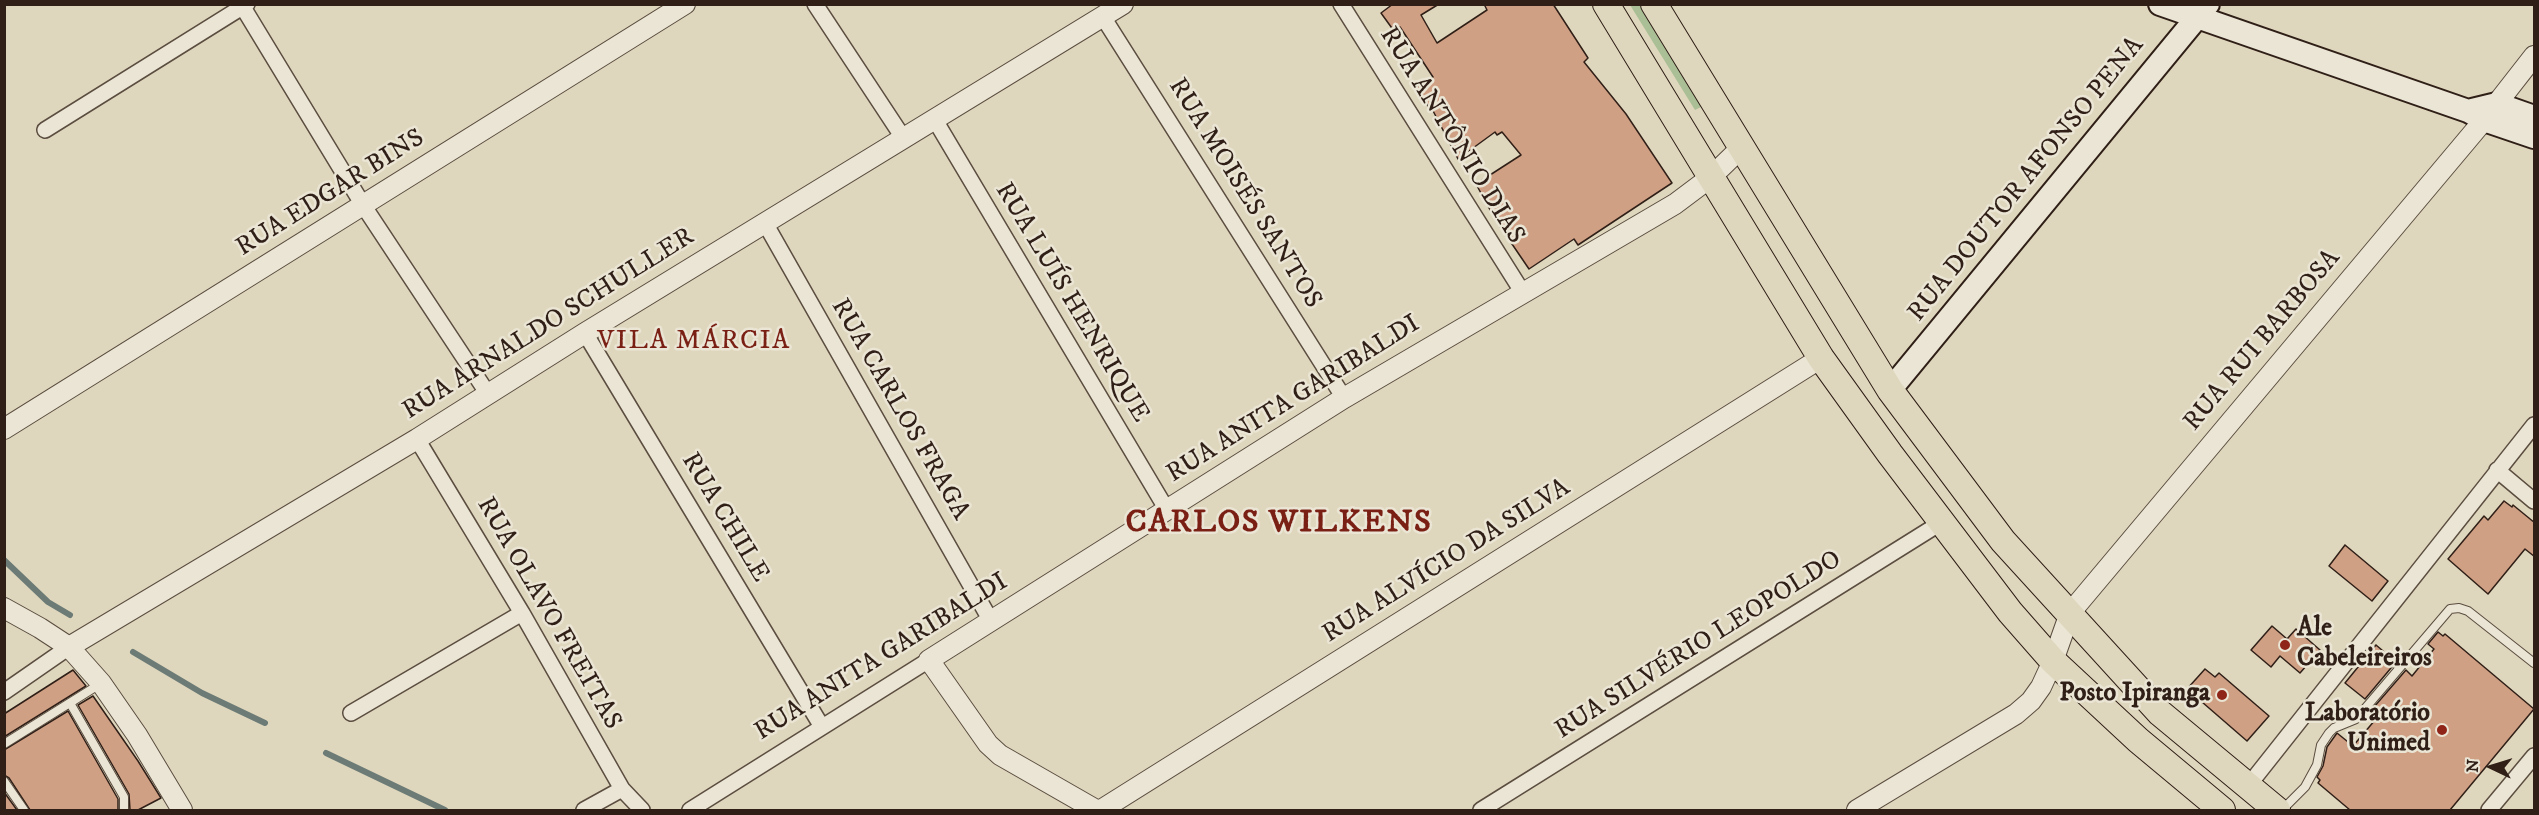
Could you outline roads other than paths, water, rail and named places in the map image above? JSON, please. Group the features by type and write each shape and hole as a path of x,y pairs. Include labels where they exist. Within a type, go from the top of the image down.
{"main road":[{"path":"1606,4 1821,358 2010,612 2053,661 2138,740 2222,810"},
{"path":"1654,4 1890,390 2003,541 2160,712 2277,810"},
{"path":"2160,4 2202,12 2483,112 2535,137"},
{"name":"RUA DOUTOR AFONSO PENA","path":"1890,390 2202,12"},
{"path":"2483,112 2535,117"}],"street":[{"name":"RUA EDGAR BINS","path":"4,429 685,4"},
{"path":"815,4 904,139"},
{"name":"RUA ARNALDO SCHULLER","path":"4,692 69,647 417,439 585,333 1123,4"},
{"name":"RUA ANTÔNIO DIAS","path":"1341,4 1522,293"},
{"path":"45,130 244,5 363,205 488,394"},
{"name":"RUA MOISÉS SANTOS","path":"1103,17 1344,398"},
{"name":"RUA RUI BARBOSA","path":"2070,613 2483,112 2535,56"},
{"name":"RUA LUÍS HENRIQUE","path":"934,120 1167,510"},
{"name":"RUA ANITA GARIBALDI","path":"690,810 1344,398 1675,204 1712,177 1741,148"},
{"name":"RUA CARLOS FRAGA","path":"765,223 990,621"},
{"name":"RUA CHILE","path":"585,333 822,727"},
{"name":"RUA ALVÍCIO DA SILVA","path":"1101,810 1821,358"},
{"path":"2248,786 2535,425"},
{"name":"RUA OLAVO FREITAS","path":"417,439 522,613 622,789 642,810"},
{"path":"2497,470 2535,501"},
{"name":"RUA SILVÉRIO LEOPOLDO","path":"1481,810 1942,522"},
{"path":"4,608 40,627 69,647 101,683 138,735 178,808"},
{"path":"351,713 522,613"},
{"path":"1865,809 2016,714 2036,694 2053,661 2070,613"},
{"path":"929,660 987,744 1095,810"},
{"path":"2489,810 2535,756"},
{"path":"584,810 622,789"}],"lane":[{"path":"2282,810 2305,787 2317,765 2321,745 2329,733 2334,728 2356,719 2450,609 2459,608 2468,611 2535,663"},
{"path":"4,744 101,683"},
{"path":"70,703 124,796 124,810"},
{"path":"4,780 24,810"}],"waterway":[{"path":"4,560 48,602 70,615"},
{"path":"133,652 202,693 265,723"},
{"path":"326,753 445,810"}],"place":[{"name":"Ale Cabeleireiros","path":"2285,645"},
{"name":"Posto Ipiranga","path":"2222,695"},
{"name":"Laboratório Unimed","path":"2442,730"}],"district":[{"name":"VILA MÁRCIA","path":"694,342"},
{"name":"CARLOS WILKENS","path":"1279,524"}]}
